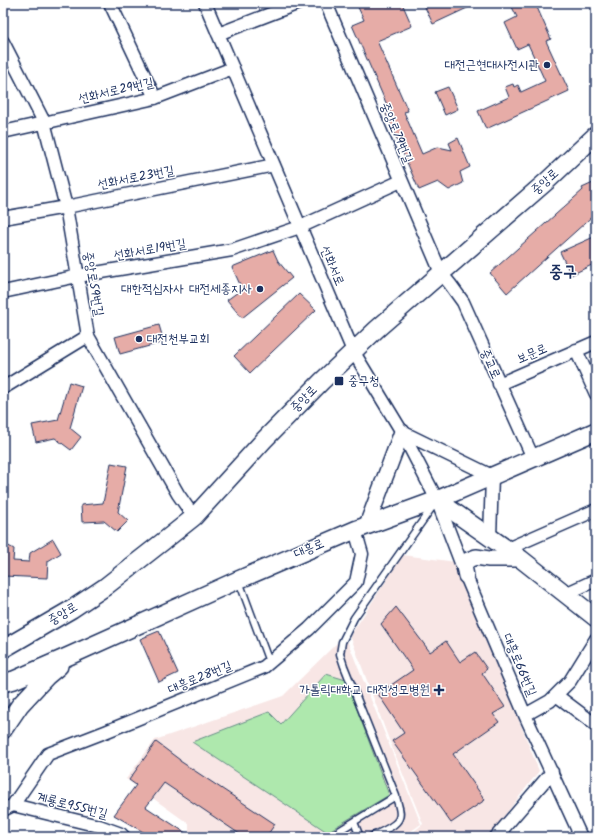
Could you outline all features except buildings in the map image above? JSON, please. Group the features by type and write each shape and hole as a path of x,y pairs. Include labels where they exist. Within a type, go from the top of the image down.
{"main road":[{"name":"중앙로","path":"3,649 77,606 105,587 194,516 264,440 322,381 377,329 547,181 596,135"},
{"path":"437,500 596,431"},
{"path":"437,500 521,559 596,618"},
{"name":"대흥로","path":"3,683 14,680 70,656 238,580 361,528 437,500"},
{"path":"3,730 20,705 47,676 70,656"}],"street":[{"path":"110,3 156,98"},
{"name":"선화서로","path":"205,3 353,352 402,432 437,500"},
{"path":"218,34 299,3"},
{"name":"중앙로79번길","path":"326,3 441,273"},
{"name":"중앙로59번길","path":"3,42 44,122 66,206 88,336 178,494 194,516"},
{"name":"선화서로29번길","path":"3,132 156,98 233,68"},
{"name":"선화서로23번길","path":"3,218 274,165"},
{"name":"선화서로19번길","path":"3,292 78,276 232,250 300,227 401,181"},
{"name":"중교로","path":"441,273 463,302 533,458"},
{"path":"3,388 88,336"},
{"name":"보문로","path":"499,384 596,342"},
{"path":"576,350 596,394"},
{"path":"361,528 402,432 492,476 490,538"},
{"name":"대흥로66번길","path":"437,500 466,576 525,715 581,837"},
{"path":"507,549 596,510"},
{"name":"대흥로28번길","path":"8,808 48,754 264,667 309,629 356,582 362,554 361,528"},
{"path":"466,576 464,566 468,560 476,557 489,559 521,559"},
{"path":"565,594 596,580"},
{"path":"525,715 550,701 570,681 596,639"},
{"path":"556,695 596,725"},
{"path":"496,837 552,772"},
{"name":"계룡로955번길","path":"8,808 99,826 120,836"}],"lane":[{"path":"371,837 396,824 400,817 399,809 396,796 344,666 340,654 342,642 354,618 437,500"},
{"path":"238,580 269,662"},
{"path":"329,837 396,796"},
{"path":"354,822 360,837"}],"shaded area":[{"name":"가톨릭대학교 대전성모병원","path":"403,555 456,562 539,771 488,837 407,837 423,824 350,636"},
{"path":"345,635 421,824 403,837 189,837 189,824 126,779 155,740 283,696"}],"green space":[{"path":"326,674 346,680 389,795 327,832 192,742 269,712 281,724"}],"place":[{"name":"대전근현대사전시관","path":"547,65"},
{"name":"대한적십자사 대전세종지사","path":"260,289"},
{"name":"대전천부교회","path":"139,339"},
{"name":"중구청","path":"339,381"},
{"name":"가톨릭대학교 대전성모병원","path":"439,690"}],"district":[{"name":"중구","path":"563,272"}]}
